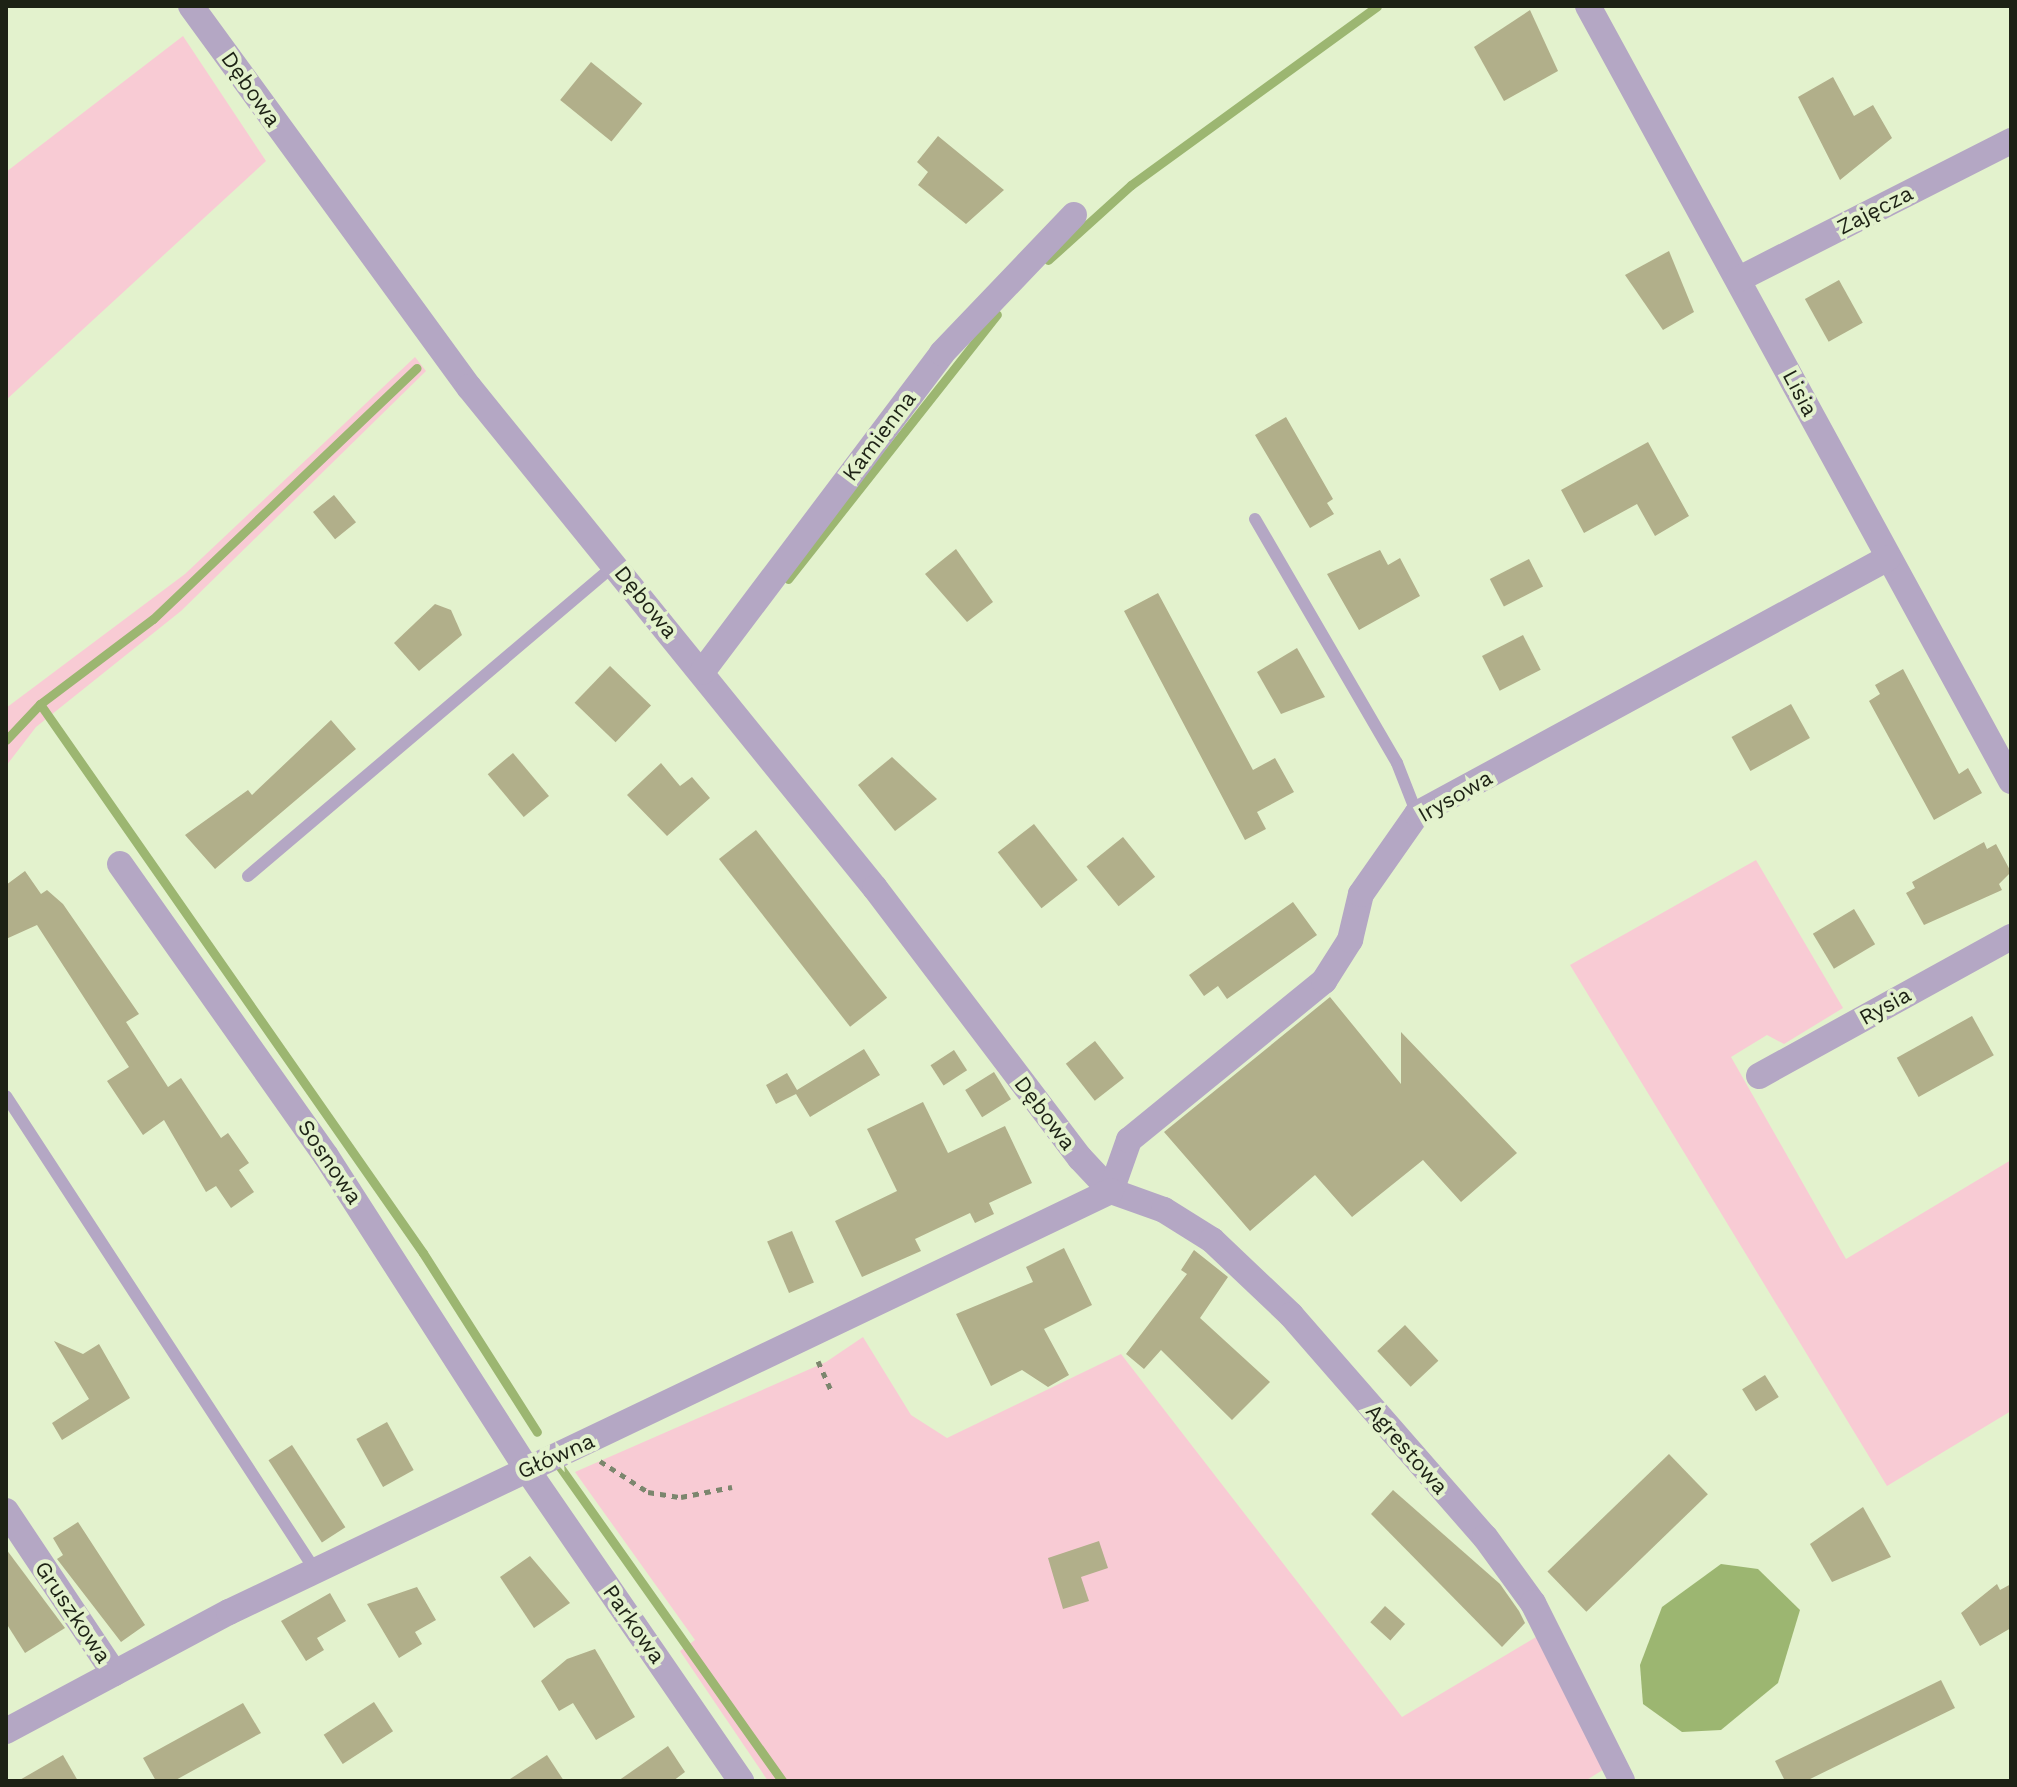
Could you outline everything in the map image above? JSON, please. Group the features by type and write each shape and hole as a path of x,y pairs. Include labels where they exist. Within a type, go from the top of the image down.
{"street":[{"name":"Dębowa","path":"191,6 469,387 616,564 1111,1191"},
{"name":"Lisia","path":"1588,6 2011,781"},
{"name":"Zajęcza","path":"1739,279 2011,141"},
{"name":"Kamienna","path":"702,672 942,353 1074,215"},
{"name":"Irysowa","path":"1111,1191 1129,1140 1324,981 1350,940 1361,894 1417,814 1888,558"},
{"name":"Sosnowa","path":"120,864 326,1156 526,1468"},
{"name":"Rysia","path":"1759,1076 2011,937"},
{"name":"Główna","path":"6,1731 315,1570 526,1468 843,1325 1111,1191"},
{"name":"Agrestowa","path":"1111,1191 1164,1210 1212,1240 1291,1315 1485,1537 1533,1603 1622,1781"},
{"name":"Parkowa","path":"526,1468 741,1781"},
{"name":"Gruszkowa","path":"6,1511 114,1673"}],"lane":[{"path":"1255,519 1397,763 1417,814"},
{"path":"248,876 616,564"},
{"path":"6,1096 315,1570"}],"path":[{"path":"818,1361 831,1390"},
{"path":"597,1457 648,1492 681,1497 732,1487"}],"shaded area":[{"path":"183,36 266,161 6,400 6,172"},
{"path":"415,357 426,371 181,611 36,727 6,766 6,708 185,574"},
{"path":"1756,860 1843,1008 1784,1044 1767,1035 1731,1057 1846,1259 2011,1160 2011,1411 1887,1486 1570,965"},
{"path":"863,1337 911,1415 947,1438 1121,1354 1402,1717 1546,1631 1614,1763 1585,1781 768,1781 680,1651 695,1640 575,1472 826,1362"},
{"path":"1721,1564 1758,1569 1800,1610 1778,1683 1721,1730 1682,1732 1643,1704 1640,1665 1662,1607"}],"building":[{"path":"1530,10 1558,71 1504,101 1474,47"},
{"path":"591,62 642,104 611,142 560,100"},
{"path":"1833,77 1854,116 1873,105 1892,138 1840,180 1798,97"},
{"path":"938,136 1004,190 966,224 918,185 928,172 917,162"},
{"path":"1669,251 1694,312 1663,330 1625,275"},
{"path":"1839,280 1863,323 1829,342 1805,299"},
{"path":"1286,417 1333,499 1327,503 1334,514 1310,528 1255,435"},
{"path":"1648,442 1689,516 1655,536 1637,504 1584,533 1561,490"},
{"path":"334,495 356,522 335,539 313,512"},
{"path":"956,549 993,602 967,622 925,574"},
{"path":"1380,550 1388,565 1400,558 1420,596 1359,630 1327,574"},
{"path":"1529,559 1543,587 1504,607 1490,579"},
{"path":"1158,593 1253,770 1275,758 1294,792 1257,812 1266,829 1245,840 1124,611"},
{"path":"435,604 451,610 462,635 419,671 394,643"},
{"path":"1523,635 1541,670 1500,691 1482,656"},
{"path":"1297,648 1325,697 1281,714 1257,672"},
{"path":"610,666 651,706 616,742 575,703"},
{"path":"1903,669 1959,774 1968,768 1982,793 1934,820 1869,701 1880,694 1875,685"},
{"path":"1791,704 1810,738 1750,771 1732,737"},
{"path":"331,720 356,749 215,869 185,835 248,790 252,795"},
{"path":"513,753 549,796 524,817 488,774"},
{"path":"892,757 937,799 895,831 858,785"},
{"path":"661,763 680,786 692,777 710,798 667,836 627,795"},
{"path":"1034,824 1078,880 1041,908 998,852"},
{"path":"756,830 887,998 850,1027 719,859"},
{"path":"1123,837 1155,877 1119,906 1086,867"},
{"path":"1984,842 1987,849 1996,844 2011,872 1999,884 2002,890 1924,925 1906,893 1915,888 1912,882"},
{"path":"25,871 41,894 47,890 63,904 139,1014 126,1022 168,1087 181,1078 221,1138 228,1133 249,1163 239,1170 254,1192 231,1208 216,1186 206,1192 164,1120 143,1135 107,1081 129,1067 37,925 6,939 6,885"},
{"path":"1293,902 1317,935 1227,999 1218,986 1204,996 1189,975"},
{"path":"1854,909 1875,944 1834,969 1813,934"},
{"path":"1330,997 1401,1084 1401,1032 1517,1153 1461,1202 1423,1160 1352,1217 1315,1175 1250,1231 1164,1132"},
{"path":"1972,1016 1994,1055 1919,1097 1897,1058"},
{"path":"1095,1041 1124,1078 1095,1101 1066,1064"},
{"path":"864,1049 880,1075 810,1117 796,1094 776,1104 766,1085 787,1073 797,1090"},
{"path":"954,1050 967,1070 944,1085 931,1065"},
{"path":"994,1072 1011,1099 982,1117 965,1090"},
{"path":"923,1102 948,1153 1005,1126 1032,1183 989,1203 994,1214 975,1223 970,1213 915,1239 921,1251 862,1277 835,1221 897,1191 867,1129"},
{"path":"792,1231 814,1283 789,1293 767,1242"},
{"path":"1064,1248 1092,1305 1044,1329 1069,1375 1048,1387 1022,1370 991,1386 956,1314 1033,1282 1026,1267"},
{"path":"1194,1250 1228,1277 1200,1318 1270,1382 1232,1420 1161,1350 1144,1369 1126,1354 1187,1274 1181,1270"},
{"path":"1405,1325 1438,1361 1411,1387 1377,1351"},
{"path":"54,1341 83,1354 99,1344 130,1398 62,1440 52,1423 89,1399"},
{"path":"1765,1375 1779,1397 1756,1411 1742,1389"},
{"path":"387,1422 414,1470 383,1487 356,1439"},
{"path":"292,1445 345,1527 322,1542 269,1460"},
{"path":"1669,1454 1708,1494 1586,1612 1547,1571"},
{"path":"1393,1490 1500,1584 1519,1611 1525,1623 1502,1647 1371,1514"},
{"path":"1863,1507 1891,1557 1832,1582 1810,1544"},
{"path":"78,1522 145,1625 121,1642 57,1559 63,1555 53,1538"},
{"path":"1099,1541 1108,1568 1081,1577 1089,1601 1063,1609 1048,1558"},
{"path":"6,1549 65,1628 25,1653 6,1623"},
{"path":"530,1556 570,1603 534,1628 500,1577"},
{"path":"1997,1584 2000,1590 2011,1584 2011,1628 1980,1646 1961,1613"},
{"path":"417,1587 436,1620 415,1632 422,1644 399,1658 367,1604"},
{"path":"330,1593 346,1621 317,1638 324,1650 306,1661 281,1621"},
{"path":"1385,1606 1405,1624 1390,1640 1370,1622"},
{"path":"595,1649 635,1717 596,1740 573,1703 559,1711 541,1681 567,1659"},
{"path":"1941,1680 1955,1708 1806,1781 1785,1781 1775,1761"},
{"path":"374,1702 393,1731 343,1764 324,1735"},
{"path":"243,1703 261,1733 174,1781 156,1781 143,1758"},
{"path":"668,1746 685,1772 673,1781 618,1781"},
{"path":"63,1755 78,1781 18,1781"},
{"path":"547,1755 564,1781 507,1781"}],"waterway":[{"path":"1048,260 1131,185 1377,6"},
{"path":"788,579 997,314"},
{"path":"6,740 40,704 153,619 417,368"},
{"path":"40,704 423,1253 537,1432"},
{"path":"560,1467 782,1781"}]}
